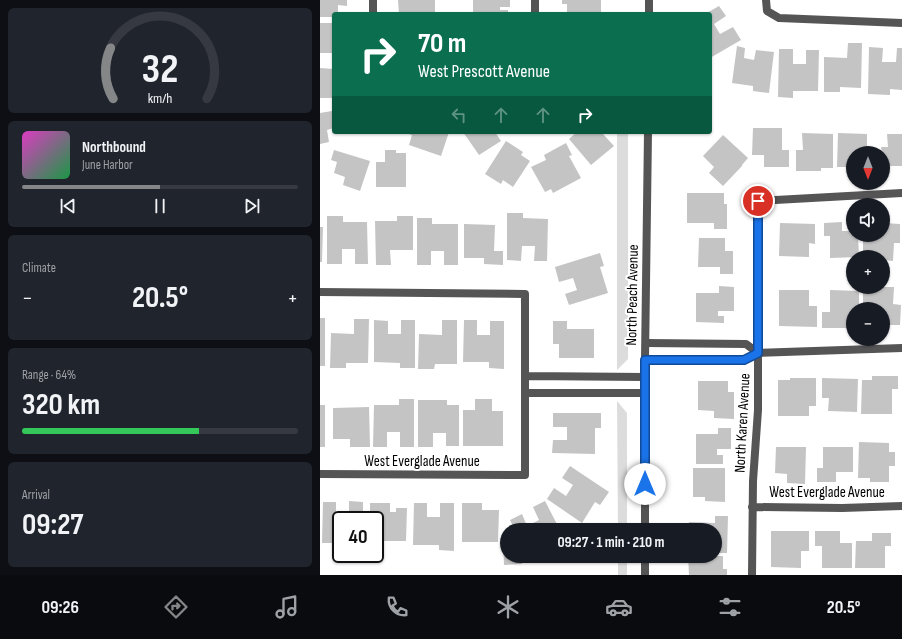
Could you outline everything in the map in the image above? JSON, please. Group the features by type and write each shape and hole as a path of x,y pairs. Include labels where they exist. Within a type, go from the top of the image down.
{"street":[{"path":"373,0 373,12"},
{"path":"535,0 535,12"},
{"path":"649,0 649,12"},
{"path":"766,0 767,11 779,18 902,23"},
{"name":"North Peach Avenue","path":"645,523 645,360 648,134"},
{"name":"North Karen Avenue","path":"752,575 752,507 758,410 758,201 902,193"},
{"path":"320,292 525,294 525,392 646,393"},
{"path":"646,343 746,344 758,353"},
{"path":"645,360 744,360 758,353 902,348"},
{"path":"525,376 645,377"},
{"name":"West Everglade Avenue","path":"320,474 525,475 525,392"},
{"name":"West Everglade Avenue","path":"752,507 842,508 902,506"},
{"path":"645,563 645,575"}],"shaded area":[{"path":"617,134 628,134 628,359 617,370"},
{"path":"617,401 627,413 627,523 618,523"},
{"path":"618,563 627,563 627,575 618,575"}],"building":[{"path":"320,0 347,0 347,6 338,5 338,12 332,12 332,17 320,17"},
{"path":"398,0 435,0 435,12 399,12"},
{"path":"473,0 510,0 510,7 500,7 500,10 508,10 508,12 473,12"},
{"path":"562,0 601,0 601,12 567,12 567,4 562,4"},
{"path":"719,6 726,16 714,24 720,34 733,27 741,40 712,57 712,12 708,12"},
{"path":"320,23 332,23 332,53 320,53"},
{"path":"848,43 862,43 861,88 840,87 840,92 824,92 824,57 847,58"},
{"path":"737,46 745,48 744,58 754,60 756,50 774,52 769,93 753,91 753,86 732,83"},
{"path":"869,47 883,48 882,62 896,62 897,48 902,48 902,90 890,89 890,95 868,94"},
{"path":"779,49 793,49 793,64 806,64 806,50 819,50 818,91 793,91 793,98 778,97"},
{"path":"320,68 332,69 332,98 320,98"},
{"path":"332,111 332,129 327,130 329,142 320,144 320,113"},
{"path":"753,128 782,128 782,150 789,150 789,167 764,167 764,155 752,155"},
{"path":"802,133 833,134 833,168 821,168 821,171 796,171 796,150 803,150"},
{"path":"838,133 867,134 867,146 846,146 846,167 837,167"},
{"path":"409,134 448,134 441,156 409,145 412,135"},
{"path":"464,134 496,134 501,141 479,155"},
{"path":"575,134 603,134 614,146 591,165 569,139"},
{"path":"887,134 902,134 902,166 890,166 890,146 888,146"},
{"path":"723,135 748,158 723,186 709,173 714,167 703,156"},
{"path":"506,141 523,152 521,155 530,161 513,187 503,180 501,184 485,174"},
{"path":"566,143 572,155 569,156 581,178 553,193 551,189 545,192 531,167 546,160 544,155"},
{"path":"334,150 370,161 360,191 343,185 345,177 334,173 337,162 331,160"},
{"path":"385,150 396,150 396,153 406,153 406,187 376,187 376,162 385,162"},
{"path":"687,193 724,193 724,204 727,204 727,229 714,229 714,223 687,223"},
{"path":"507,213 523,213 523,218 548,219 547,261 534,261 535,246 522,246 521,261 507,260"},
{"path":"327,216 343,216 343,222 367,222 368,264 355,264 355,249 342,249 342,264 327,264"},
{"path":"397,216 413,216 413,250 390,250 391,265 376,265 375,221 397,221"},
{"path":"417,218 432,218 432,224 458,224 458,265 444,265 444,251 431,251 431,265 417,265"},
{"path":"842,222 842,231 846,231 846,242 858,242 859,250 846,250 846,257 830,258 830,236 824,236 824,223"},
{"path":"780,223 815,224 815,244 809,243 809,257 779,256"},
{"path":"890,223 900,224 900,243 894,243 893,261 890,261 890,250 863,250 863,242 890,242"},
{"path":"464,224 495,225 494,251 503,251 503,265 484,264 484,258 464,258"},
{"path":"320,227 323,227 322,262 320,262"},
{"path":"699,238 725,238 725,251 733,251 733,274 720,274 720,267 698,267"},
{"path":"600,253 604,266 600,267 608,293 569,305 565,294 577,290 573,278 559,282 555,267"},
{"path":"719,286 734,287 734,311 718,311 718,316 724,316 724,323 696,322 696,293 719,293"},
{"path":"890,287 894,287 893,304 901,305 900,325 890,325 890,302 863,302 863,294 890,294"},
{"path":"779,290 809,290 809,306 817,306 817,327 779,326"},
{"path":"830,290 846,291 846,294 859,294 859,302 846,302 846,328 822,328 822,312 830,312"},
{"path":"320,318 325,318 325,366 320,366"},
{"path":"354,319 369,319 368,363 346,363 346,368 330,368 331,333 354,334"},
{"path":"374,320 388,321 388,334 401,334 401,320 415,320 415,368 400,368 400,363 374,362"},
{"path":"442,320 457,320 457,364 435,364 434,369 418,369 419,334 442,335"},
{"path":"464,320 477,320 477,335 490,335 490,321 504,321 504,369 489,368 489,362 463,362"},
{"path":"553,321 567,321 567,329 594,329 594,358 559,358 559,344 553,344"},
{"path":"872,376 898,376 898,389 892,389 892,414 861,414 862,380 872,380"},
{"path":"790,378 816,378 816,406 809,406 809,416 778,416 778,380 790,380"},
{"path":"822,378 858,379 857,412 828,411 829,398 822,398"},
{"path":"698,381 728,381 728,392 734,392 734,419 714,418 714,411 698,410"},
{"path":"399,399 414,399 414,447 400,447 400,432 387,432 387,447 373,447 374,405 399,405"},
{"path":"475,399 492,399 492,411 503,411 503,446 463,446 463,410 475,410"},
{"path":"418,400 447,400 447,405 459,405 459,446 446,446 446,433 433,433 433,447 418,447"},
{"path":"320,405 325,405 325,447 320,447"},
{"path":"369,407 370,447 350,447 350,439 333,439 333,408"},
{"path":"553,413 601,413 601,428 595,428 595,454 552,453 553,440 567,440 567,427 553,427"},
{"path":"718,428 731,428 731,449 717,449 717,455 723,455 723,464 696,464 696,434 718,434"},
{"path":"859,442 889,443 889,452 895,452 895,466 889,466 889,482 870,482 870,478 858,478"},
{"path":"776,447 806,447 805,484 787,483 787,474 775,473"},
{"path":"823,447 853,447 853,472 836,472 836,482 817,482 817,468 823,468"},
{"path":"570,466 609,492 600,505 595,502 582,523 547,499 554,488 566,496 573,485 562,478"},
{"path":"693,468 725,468 725,502 705,501 705,497 693,497"},
{"path":"349,501 363,502 363,511 349,511"},
{"path":"545,501 556,523 533,523 539,520 533,507"},
{"path":"323,502 336,502 336,511 332,511 332,543 322,543"},
{"path":"370,503 390,503 390,512 396,512 396,508 407,508 406,541 384,541 384,511 370,511"},
{"path":"414,503 427,503 427,517 440,517 440,503 454,503 454,551 439,550 439,545 413,545"},
{"path":"462,503 482,503 482,510 499,510 498,542 462,542"},
{"path":"522,514 526,523 512,523 510,520"},
{"path":"715,516 728,516 727,553 722,553 722,523 715,523"},
{"path":"689,522 715,523 689,523"},
{"path":"771,531 809,531 809,551 801,551 801,568 771,567"},
{"path":"815,531 840,531 840,543 852,543 852,568 822,568 822,546 815,546"},
{"path":"872,533 891,533 891,546 885,546 885,568 855,568 856,541 872,541"},
{"path":"723,556 723,569 727,569 727,575 689,575 688,563 722,563"},
{"path":"504,563 522,564 504,565"}],"route":[{"path":"645,484 645,360 744,360 758,353 758,201"}]}
